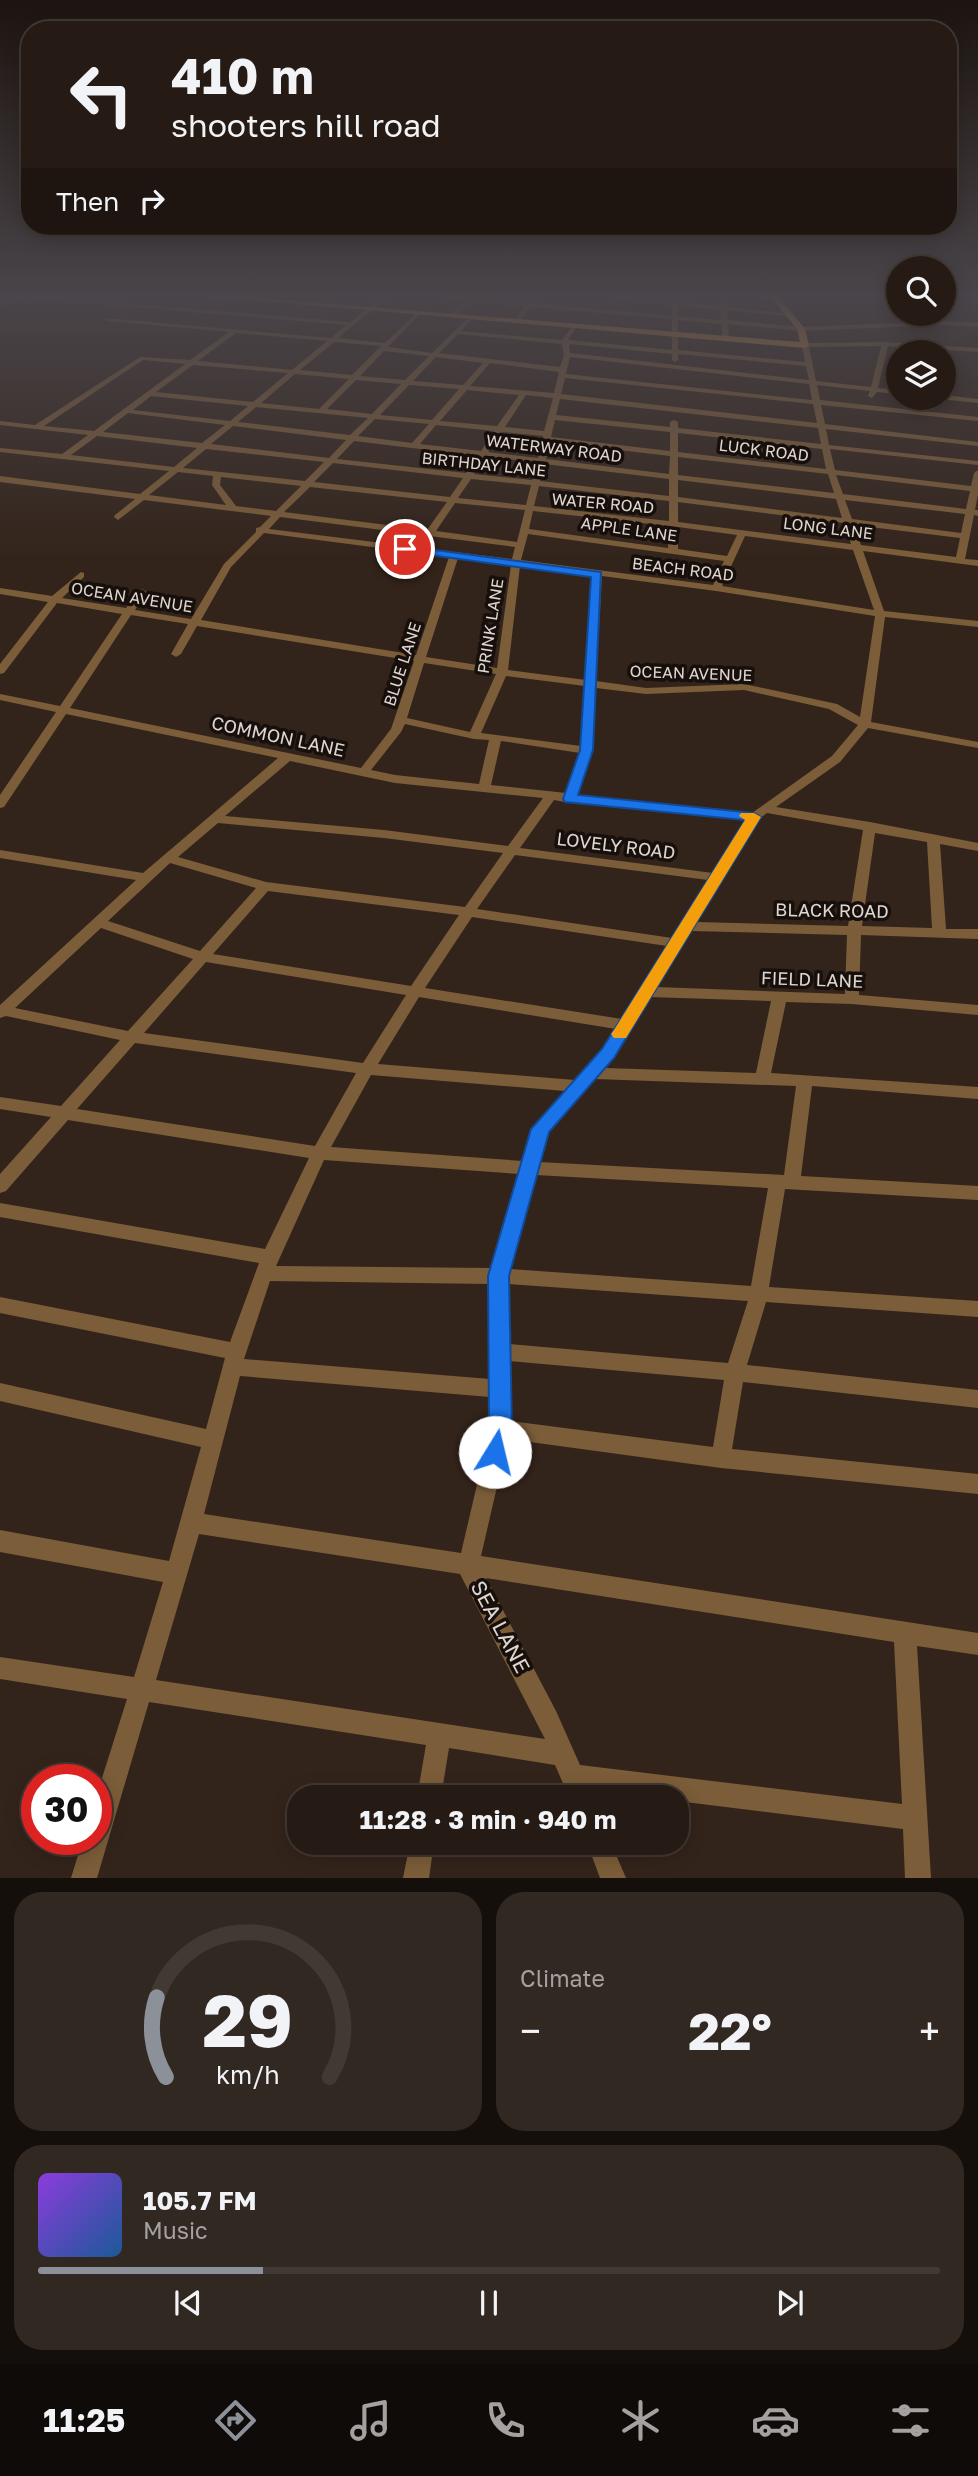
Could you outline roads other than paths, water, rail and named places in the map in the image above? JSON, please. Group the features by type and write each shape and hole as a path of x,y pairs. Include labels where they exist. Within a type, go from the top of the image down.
{"street":[{"path":"37,427 105,383"},
{"path":"64,457 165,383"},
{"path":"118,517 281,383"},
{"path":"321,411 348,383"},
{"path":"390,383 557,396 978,444"},
{"path":"414,446 469,383"},
{"name":"PRINK LANE","path":"474,736 502,672 516,563 560,383"},
{"path":"639,383 978,419"},
{"path":"673,551 674,383"},
{"path":"811,383 831,472 880,614 864,724 978,745"},
{"path":"817,383 886,390"},
{"path":"869,408 876,383"},
{"path":"176,654 227,566 259,530 404,384"},
{"name":"LUCK ROAD","path":"150,394 499,429 977,489"},
{"path":"430,533 523,394"},
{"path":"956,398 978,401"},
{"name":"WATERWAY ROAD","path":"126,411 974,512"},
{"path":"553,417 978,463"},
{"name":"BIRTHDAY LANE","path":"0,423 674,499 965,536"},
{"name":"WATER ROAD","path":"0,450 673,524"},
{"path":"960,560 974,512 978,473"},
{"path":"217,475 216,485 232,507"},
{"path":"0,479 521,545"},
{"name":"LONG LANE","path":"673,524 978,563"},
{"name":"BEACH ROAD","path":"259,530 716,588 880,614 978,624"},
{"name":"APPLE LANE","path":"524,531 730,559"},
{"path":"716,588 742,533"},
{"name":"BLUE LANE","path":"363,773 397,730 454,555"},
{"path":"0,671 54,600 81,575"},
{"path":"570,799 587,750 597,575"},
{"name":"OCEAN AVENUE","path":"0,591 420,661 646,691 744,687 834,706 864,724"},
{"path":"0,803 131,613 142,592"},
{"name":"COMMON LANE","path":"0,697 363,773 550,797 759,813 870,826 933,842 978,847"},
{"path":"400,720 474,736 587,750"},
{"name":"SEA LANE","path":"575,1785 548,1719 468,1567 500,1429 499,1276 540,1129 608,1054 685,926 759,813 836,759 864,724"},
{"path":"484,789 496,737"},
{"path":"1,1011 146,877 218,819 287,757"},
{"path":"112,1785 191,1522 234,1359 268,1266 320,1153 415,989 550,797"},
{"name":"LOVELY ROAD","path":"218,819 384,834 716,877"},
{"path":"852,999 854,932 870,826"},
{"path":"933,842 939,931"},
{"path":"0,854 146,877"},
{"path":"168,858 265,887 468,912 675,943"},
{"path":"0,1186 265,887"},
{"path":"98,922 203,957 415,989 625,1026"},
{"name":"BLACK ROAD","path":"685,926 978,934"},
{"name":"FIELD LANE","path":"645,992 852,999 978,1010"},
{"path":"762,1079 779,998"},
{"path":"1,1011 132,1037 368,1069 585,1079 805,1080 978,1093"},
{"path":"721,1458 736,1371 759,1294 805,1080"},
{"path":"0,1104 320,1153 529,1168 978,1193"},
{"path":"0,1210 268,1266 499,1276 978,1309"},
{"path":"0,1305 234,1359 500,1389"},
{"path":"499,1352 736,1371 978,1399"},
{"path":"0,1392 213,1440"},
{"path":"500,1429 721,1458 978,1484"},
{"path":"191,1522 978,1644"},
{"path":"0,1541 176,1573"},
{"path":"905,1632 918,1878"},
{"path":"0,1668 140,1692 563,1754"},
{"path":"431,1785 439,1736"},
{"path":"689,1797 915,1818"},
{"path":"84,1878 91,1855"},
{"path":"416,1878 420,1855"},
{"path":"604,1855 613,1878"}]}
